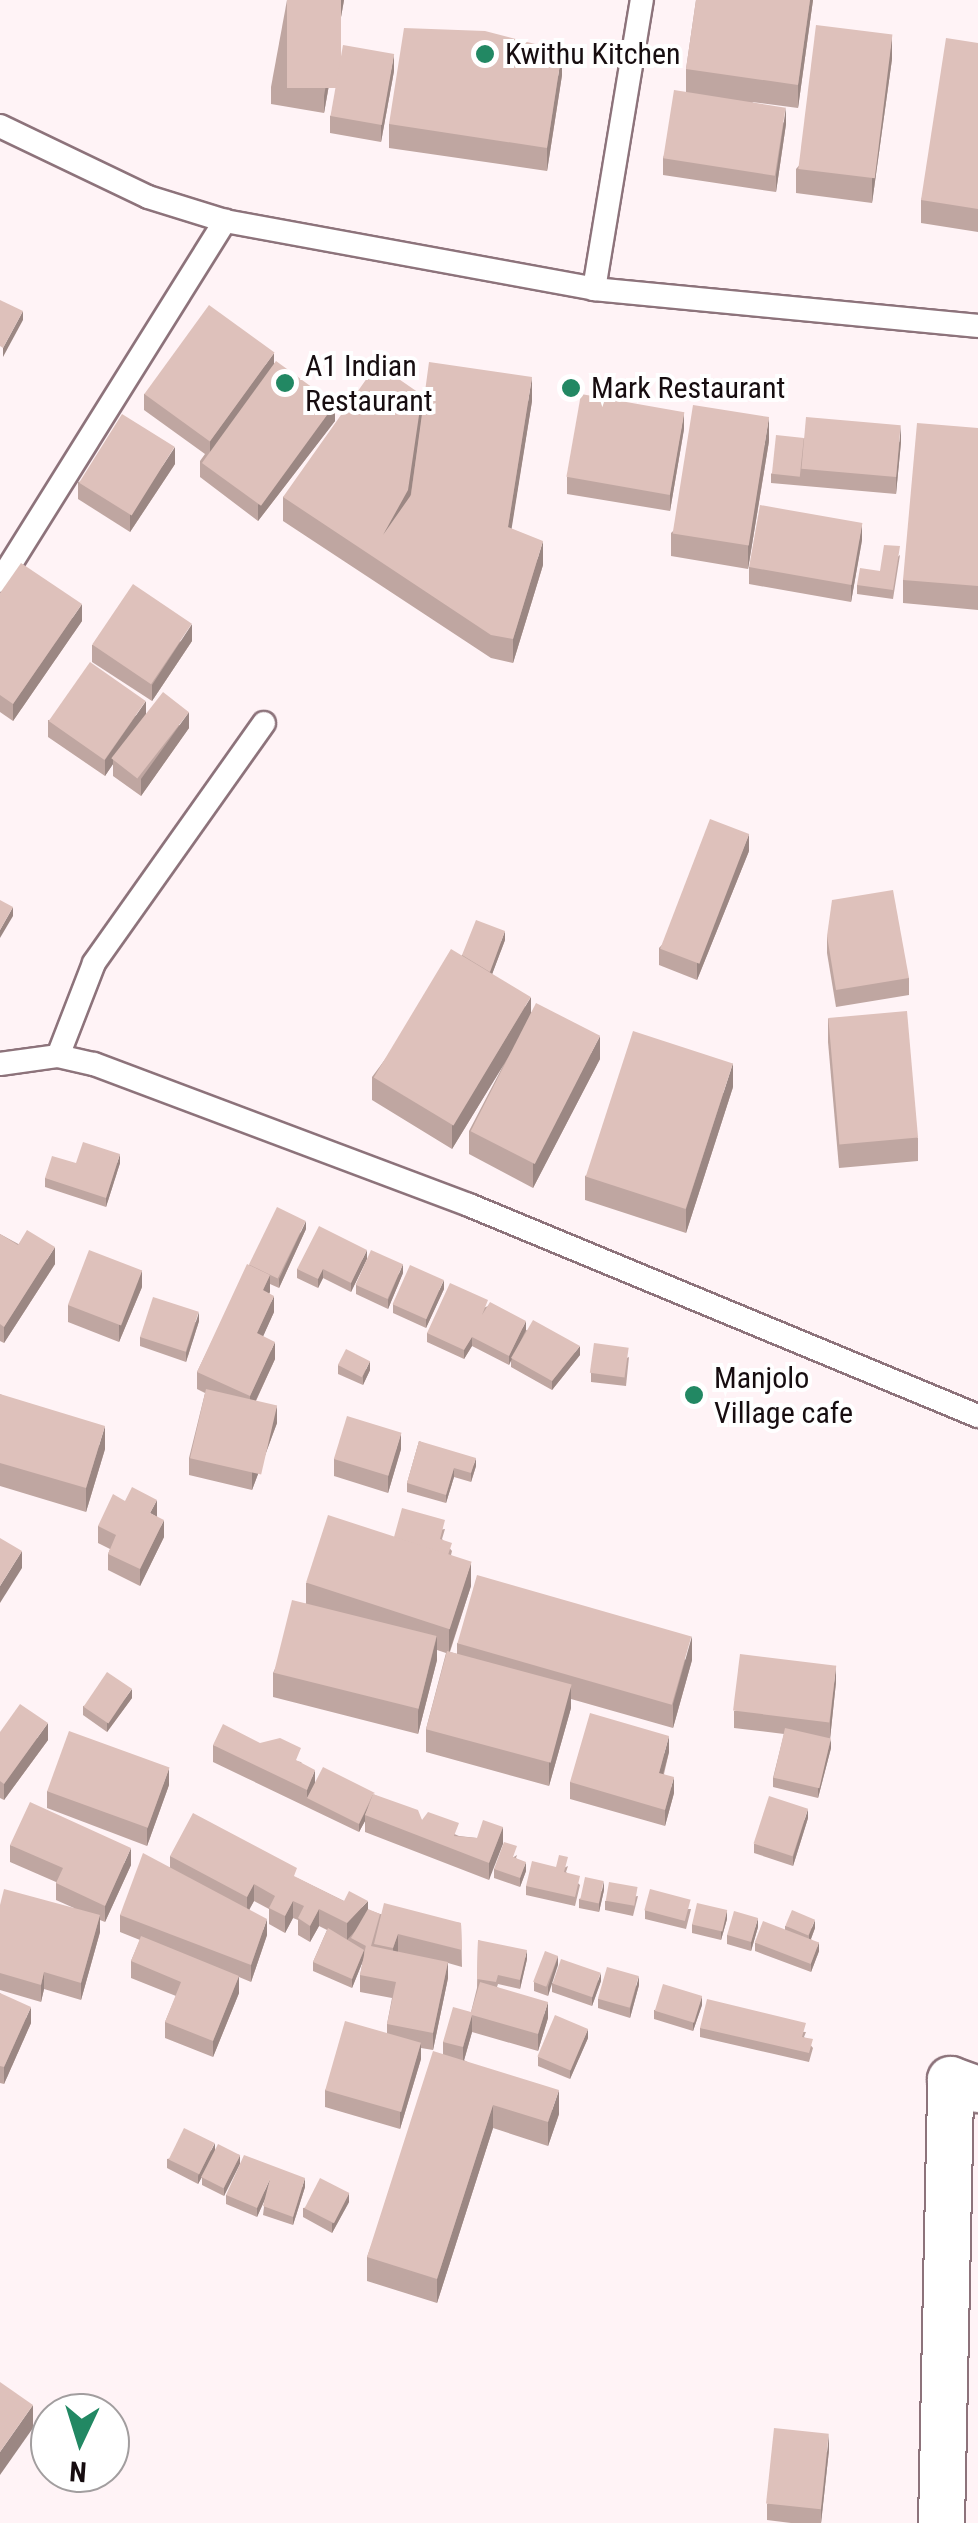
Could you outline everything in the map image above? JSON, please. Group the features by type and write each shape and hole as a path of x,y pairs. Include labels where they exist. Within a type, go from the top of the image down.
{"street":[{"path":"941,2523 950,2079 978,2090"}],"lane":[{"path":"594,289 642,0"},
{"path":"0,126 148,197 226,222 594,289 978,326"},
{"path":"0,580 226,222"},
{"path":"58,1056 94,963 264,723"},
{"path":"0,1064 58,1056 469,1205 978,1416"}],"building":[{"path":"287,0 341,0 341,88 287,88"},
{"path":"696,0 810,0 798,85 686,69"},
{"path":"816,25 892,34 875,178 798,169"},
{"path":"404,28 485,31 562,51 547,148 389,124"},
{"path":"946,38 978,43 978,209 921,200"},
{"path":"343,45 394,54 382,125 330,116"},
{"path":"674,90 786,108 775,176 663,158"},
{"path":"0,300 23,311 3,348 0,346"},
{"path":"209,305 275,353 210,442 144,394"},
{"path":"276,361 335,404 261,506 202,463"},
{"path":"429,362 532,377 508,527 543,541 513,639 491,635 283,497 377,364 422,395 408,490 383,535 411,495"},
{"path":"581,394 684,412 670,495 566,477"},
{"path":"693,405 769,417 749,545 673,533"},
{"path":"122,414 175,447 132,516 79,483"},
{"path":"806,417 901,425 896,477 801,469"},
{"path":"917,423 978,428 978,586 903,580"},
{"path":"776,435 804,438 800,477 772,474"},
{"path":"760,505 862,523 851,585 749,567"},
{"path":"884,545 900,546 893,590 857,585 860,568 880,571"},
{"path":"21,563 82,604 13,704 0,695 0,593"},
{"path":"133,584 192,624 151,684 92,645"},
{"path":"90,662 146,701 104,760 49,721"},
{"path":"163,692 189,712 137,779 111,758"},
{"path":"710,819 749,834 699,964 660,949"},
{"path":"893,890 909,978 836,990 827,936 832,900"},
{"path":"0,900 13,907 0,930"},
{"path":"476,920 505,931 490,972 462,955"},
{"path":"451,949 531,997 453,1125 374,1078"},
{"path":"536,1003 600,1036 535,1164 471,1131"},
{"path":"907,1011 918,1138 839,1144 828,1018"},
{"path":"633,1031 733,1063 686,1209 586,1177"},
{"path":"83,1142 120,1154 106,1198 45,1178 52,1156 76,1163"},
{"path":"277,1207 306,1221 278,1279 249,1265"},
{"path":"319,1226 367,1250 351,1283 323,1269 318,1279 297,1269"},
{"path":"27,1230 55,1247 4,1327 0,1324 0,1234 18,1245"},
{"path":"89,1250 142,1270 121,1326 68,1305"},
{"path":"371,1250 403,1264 388,1299 356,1285"},
{"path":"247,1264 270,1275 263,1290 274,1296 257,1333 275,1342 250,1396 197,1372"},
{"path":"410,1265 444,1280 426,1319 393,1304"},
{"path":"450,1283 488,1300 482,1315 490,1302 526,1321 509,1356 472,1337 464,1350 427,1333"},
{"path":"153,1297 199,1312 186,1352 140,1337"},
{"path":"533,1320 580,1346 552,1381 511,1358"},
{"path":"594,1343 629,1348 624,1378 590,1373"},
{"path":"346,1349 370,1361 362,1377 338,1365"},
{"path":"206,1389 277,1405 261,1475 190,1458"},
{"path":"0,1394 105,1426 86,1488 0,1463"},
{"path":"347,1416 402,1433 388,1476 334,1459"},
{"path":"419,1441 476,1458 471,1473 454,1468 446,1495 407,1483"},
{"path":"132,1487 157,1500 150,1513 164,1520 140,1569 108,1554 116,1535 98,1526 113,1494 125,1501"},
{"path":"402,1508 445,1520 440,1539 452,1543 448,1555 394,1537"},
{"path":"328,1515 472,1562 450,1629 306,1583"},
{"path":"0,1538 22,1551 0,1586"},
{"path":"477,1575 691,1636 672,1705 457,1643"},
{"path":"292,1600 437,1636 418,1709 274,1673"},
{"path":"447,1651 572,1684 551,1763 426,1729"},
{"path":"740,1654 836,1666 829,1722 733,1711"},
{"path":"107,1672 132,1689 108,1724 84,1707"},
{"path":"20,1704 48,1723 4,1784 0,1781 0,1732"},
{"path":"590,1713 669,1736 659,1773 674,1777 665,1810 570,1782"},
{"path":"223,1724 260,1743 280,1738 301,1748 296,1760 315,1770 307,1790 213,1745"},
{"path":"785,1728 831,1739 819,1788 774,1778"},
{"path":"69,1731 170,1768 148,1828 47,1791"},
{"path":"323,1767 375,1793 359,1824 307,1798"},
{"path":"373,1794 418,1810 422,1820 428,1812 459,1823 454,1836 477,1838 483,1820 503,1827 489,1863 365,1815"},
{"path":"769,1796 808,1809 793,1856 754,1844"},
{"path":"30,1802 131,1848 105,1906 56,1883 63,1868 10,1845"},
{"path":"193,1813 297,1868 294,1876 344,1901 349,1891 368,1901 347,1923 319,1909 310,1926 298,1918 304,1906 293,1901 285,1916 269,1908 275,1896 254,1884 247,1897 170,1856"},
{"path":"504,1842 517,1846 513,1857 526,1862 520,1878 494,1869"},
{"path":"143,1853 267,1919 251,1965 120,1915"},
{"path":"559,1855 568,1857 564,1872 580,1876 575,1897 526,1886 532,1861 556,1867"},
{"path":"585,1877 604,1881 599,1903 580,1899"},
{"path":"609,1882 638,1887 634,1906 606,1901"},
{"path":"4,1889 100,1915 81,1983 44,1972 41,1985 0,1973 0,1905"},
{"path":"650,1889 691,1900 685,1921 644,1910"},
{"path":"384,1903 461,1923 462,1950 398,1934 393,1948 374,1944"},
{"path":"697,1903 727,1910 722,1931 692,1924"},
{"path":"368,1909 380,1914 371,1946 351,1938"},
{"path":"792,1910 815,1920 808,1935 785,1926"},
{"path":"734,1911 758,1918 751,1942 727,1935"},
{"path":"763,1921 819,1943 811,1964 755,1942"},
{"path":"328,1928 364,1950 352,1979 313,1962"},
{"path":"141,1936 239,1976 213,2041 165,2022 181,1982 131,1961"},
{"path":"478,1940 527,1950 520,1980 498,1975 496,1982 477,1979"},
{"path":"366,1945 448,1962 433,2033 387,2024 396,1982 360,1975"},
{"path":"545,1951 558,1956 546,1987 533,1982"},
{"path":"561,1959 601,1973 592,1997 553,1984"},
{"path":"607,1967 639,1976 630,2008 598,1999"},
{"path":"480,1982 548,2002 538,2034 472,2015 463,2047 443,2042 453,2007 471,2012"},
{"path":"663,1984 702,1996 694,2023 655,2011"},
{"path":"0,1993 31,2007 4,2067 0,2066"},
{"path":"707,1999 806,2023 802,2037 813,2039 809,2053 700,2028"},
{"path":"555,2015 588,2029 571,2070 537,2056"},
{"path":"345,2021 421,2043 401,2112 325,2090"},
{"path":"433,2051 559,2090 548,2122 493,2105 437,2279 367,2257"},
{"path":"184,2128 215,2143 199,2174 169,2159"},
{"path":"218,2144 240,2155 223,2188 201,2177"},
{"path":"244,2155 305,2178 293,2217 263,2206 270,2179 257,2208 226,2195"},
{"path":"320,2178 349,2193 334,2223 305,2208"},
{"path":"0,2382 30,2403 30,2409 0,2452"},
{"path":"774,2428 829,2434 821,2509 766,2504"}],"place":[{"name":"Kwithu Kitchen","path":"485,54"},
{"name":"A1 Indian Restaurant","path":"285,383"},
{"name":"Mark Restaurant","path":"571,388"},
{"name":"Manjolo Village cafe","path":"694,1395"}]}
